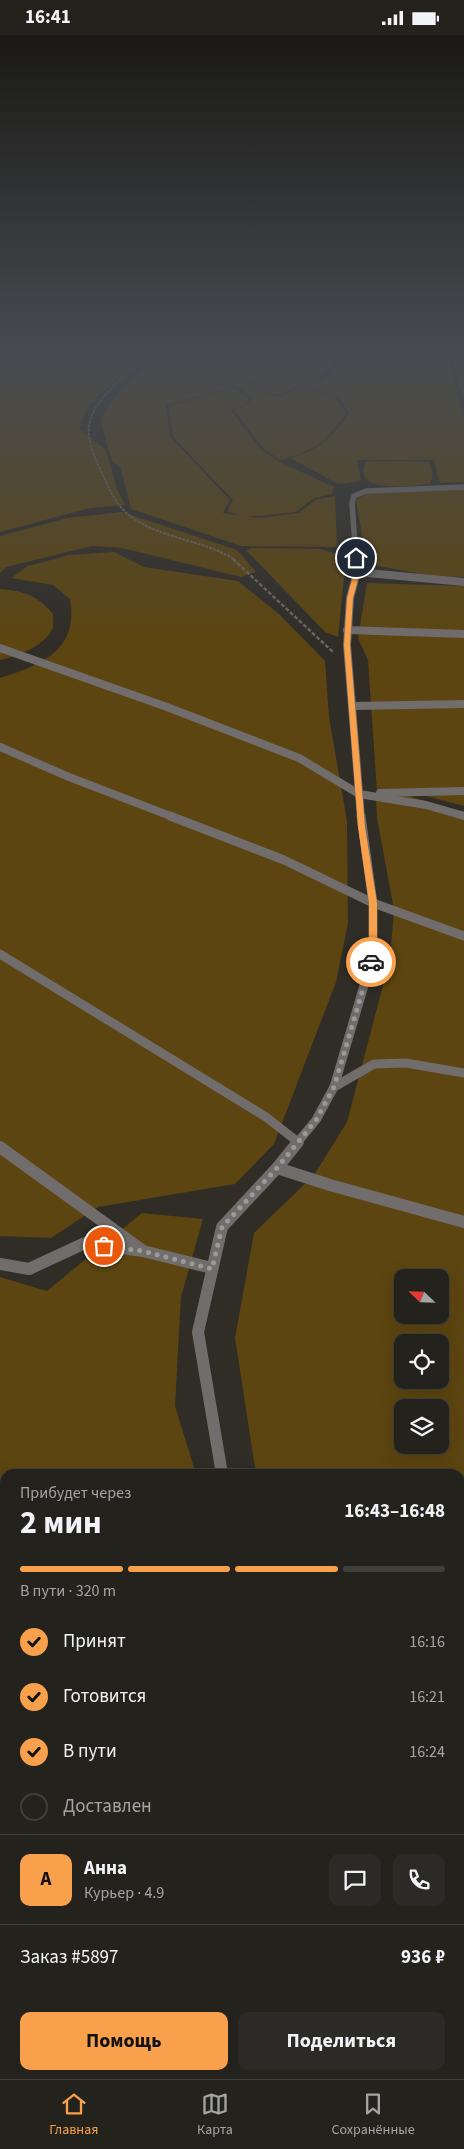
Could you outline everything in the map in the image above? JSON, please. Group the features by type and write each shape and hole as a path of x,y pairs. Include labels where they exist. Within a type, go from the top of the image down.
{"street":[{"path":"221,1469 198,1332 222,1227 277,1168 316,1120 334,1087 373,955 373,903 359,794 347,630 350,598 357,572 352,503 354,496 359,493 376,489 464,487"},
{"path":"357,572 464,582"},
{"path":"347,630 464,634"},
{"path":"0,648 151,701 299,758 359,794 426,805 464,816"},
{"path":"352,706 464,704"},
{"path":"0,747 70,777 284,860 373,903 464,936"},
{"path":"359,794 464,791"},
{"path":"0,954 266,1117 298,1142"},
{"path":"334,1087 374,1064 406,1063 464,1073"},
{"path":"0,1147 143,1251"},
{"path":"277,1168 330,1185 464,1222"},
{"path":"0,1264 29,1269 85,1243 143,1251 212,1269"}],"path":[{"path":"94,451 112,497 135,520 168,535 211,547 234,559 343,661 349,669"}],"shaded area":[{"path":"0,451 106,451 117,489 125,505 90,508 0,532"},
{"path":"109,451 184,451 230,500 223,513 259,518 299,513 315,500 335,496 337,547 241,546 131,509 121,469 113,461"},
{"path":"187,451 263,451 280,462 334,487 332,494 314,498 296,512 241,516 227,511 233,500"},
{"path":"267,451 306,451 280,460"},
{"path":"308,451 464,451 464,482 440,483 434,460 357,460 361,481 338,484 290,458"},
{"path":"366,462 429,462 433,475 430,484 386,486 375,484 367,479 363,472"},
{"path":"464,488 464,577 433,576 367,564 356,500 371,491"},
{"path":"122,512 237,550 256,572 241,577 122,548 92,546 6,567 0,573 0,536 67,518"},
{"path":"252,548 320,549 346,557 338,637 325,632 246,550"},
{"path":"114,552 144,567 238,581 279,614 325,661 329,717 347,821 348,923 336,982 274,1144 235,1184 98,1207 51,1238 0,1236 0,678 43,661 54,653 63,643 69,631 71,617 70,599 53,585 11,578 28,566 69,555"},
{"path":"367,583 464,586 464,806 411,792 377,792 368,660 358,638"},
{"path":"0,589 16,591 36,598 53,614 53,626 48,636 36,646 0,660"},
{"path":"405,795 464,813 464,1469 255,1469 235,1338 254,1233 314,1175 347,1122 390,959 394,910 377,818 376,798"},
{"path":"142,1213 203,1219 181,1297 175,1406 194,1469 0,1469 0,1277 47,1291"}],"way so far":[{"path":"104,1246 143,1251 212,1269 222,1227 277,1168 316,1120 334,1087 371,962"}],"route":[{"path":"356,558 357,572 350,598 347,645 362,827 373,903 373,955 371,962"}]}
